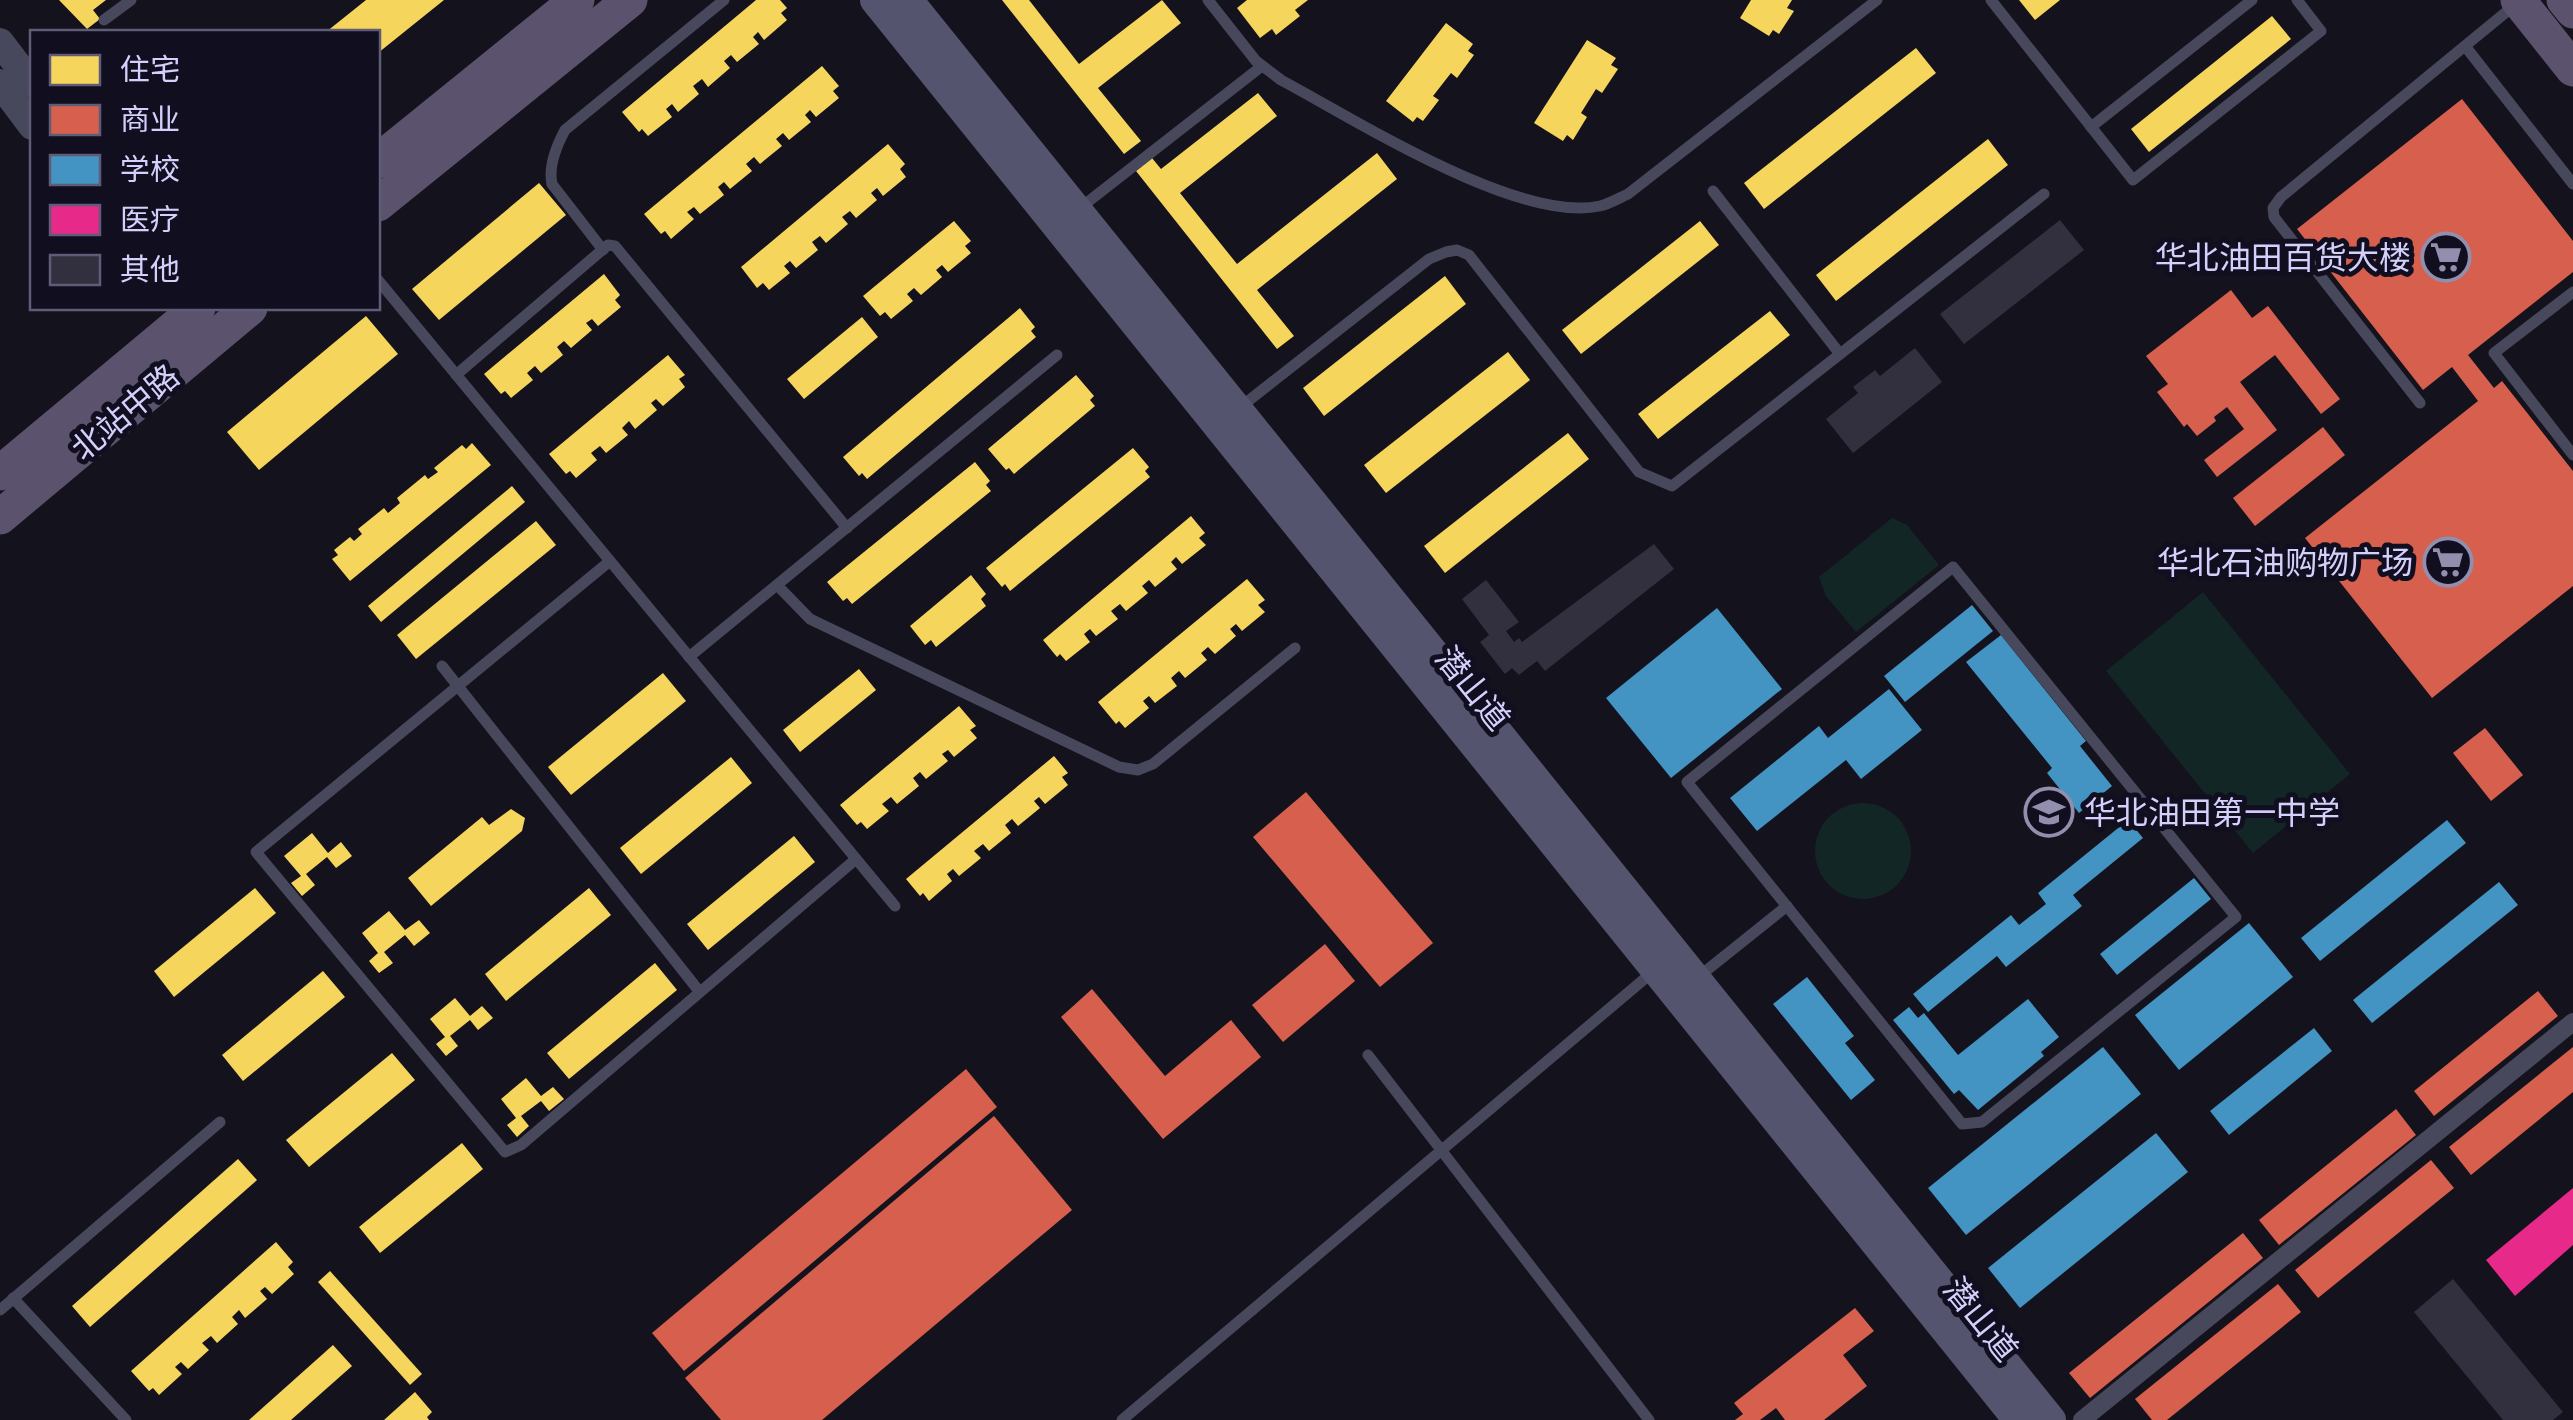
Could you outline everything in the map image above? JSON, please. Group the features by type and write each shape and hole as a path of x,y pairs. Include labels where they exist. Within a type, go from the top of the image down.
{"main road":[{"path":"380,159 577,0"},
{"path":"380,202 630,0"},
{"name":"潜山道","path":"874,0 2018,1420"},
{"name":"潜山道","path":"908,0 2052,1420"},
{"path":"2564,0 2573,11"},
{"path":"2519,1 2573,69"},
{"name":"北站中路","path":"0,473 197,320 241,310"},
{"name":"北站中路","path":"0,517 197,320"}],"street":[{"path":"0,42 30,81"},
{"path":"0,83 30,123"},
{"path":"2082,1420 2573,1022"}],"lane":[{"path":"104,20 131,0"},
{"path":"603,250 552,184 557,144 565,130 724,0"},
{"path":"1208,0 1262,66 1280,80 1475,182 1529,201 1587,208 1603,206 1628,194 1877,0"},
{"path":"1991,0 2132,180 2321,30 2297,0"},
{"path":"2091,127 2252,0"},
{"path":"2420,402 2274,217 2273,208 2281,197 2519,1"},
{"path":"2465,46 2573,184"},
{"path":"1078,210 1262,66"},
{"path":"1713,191 1840,354"},
{"path":"1238,409 1428,260 1457,250 1469,255 1640,472 1672,486 2044,194"},
{"path":"456,375 608,245 615,246 847,528"},
{"path":"380,282 896,906"},
{"path":"2573,292 2494,353 2573,455"},
{"path":"689,657 1057,354"},
{"path":"610,562 256,852 505,1152 520,1145 856,860"},
{"path":"1953,566 2236,917 1982,1122 1962,1124 1786,906 1687,782 1953,566"},
{"path":"777,585 810,619 1119,767 1138,770 1153,764 1295,648"},
{"path":"442,666 700,991"},
{"path":"1696,979 1786,906"},
{"path":"1122,1420 1655,970"},
{"path":"1368,1055 1649,1420"},
{"path":"0,1310 220,1122"},
{"path":"14,1298 126,1420"}],"green space":[{"path":"1892,518 1907,525 1939,565 1856,632 1826,596 1819,577"},
{"path":"2203,592 2350,774 2253,853 2106,671"},
{"path":"1863,803 1881,807 1897,817 1907,833 1911,851 1907,869 1897,885 1881,895 1863,899 1845,895 1829,885 1819,869 1815,851 1819,833 1829,817 1845,807"}],"building: 住宅":[{"path":"59,0 106,0 93,10 100,19 87,29"},
{"path":"366,0 444,0 380,51 380,30 328,30"},
{"path":"756,0 780,0 787,8 781,13 787,20 764,40 758,32 753,37 759,44 737,62 731,55 724,61 730,68 708,87 702,79 693,86 699,94 678,112 672,104 666,109 672,117 648,136 642,129 639,132 622,112"},
{"path":"1002,0 1029,0 1079,64 1162,0 1181,23 1098,88 1141,141 1124,154"},
{"path":"1247,0 1308,0 1295,10 1300,16 1276,35 1272,29 1260,38 1237,8"},
{"path":"1751,0 1792,0 1787,8 1794,11 1779,34 1773,30 1769,36 1740,18"},
{"path":"2019,0 2060,0 2035,20"},
{"path":"2272,16 2291,39 2149,152 2131,129"},
{"path":"1446,23 1473,44 1468,51 1474,55 1457,78 1451,73 1433,96 1439,100 1423,121 1417,117 1413,122 1386,101"},
{"path":"1587,40 1616,58 1611,65 1618,69 1602,93 1596,89 1581,113 1587,117 1573,140 1567,135 1563,141 1534,123"},
{"path":"1916,48 1936,73 1764,209 1744,183"},
{"path":"822,66 839,86 833,91 839,98 816,117 810,110 805,115 811,122 789,140 783,133 776,139 782,146 760,164 754,157 746,164 752,171 730,189 724,182 718,187 724,195 700,214 694,207 687,212 694,219 671,239 665,231 661,234 644,214"},
{"path":"1258,93 1277,116 1180,193 1237,264 1377,153 1397,179 1257,290 1294,336 1277,349 1136,171 1152,158 1161,169"},
{"path":"1988,139 2008,165 1836,301 1816,275"},
{"path":"888,144 905,164 900,169 906,177 883,196 877,188 871,193 877,200 856,218 850,211 842,217 848,224 826,243 820,236 812,242 818,250 796,268 790,261 784,266 790,273 769,290 763,283 757,288 741,267"},
{"path":"539,183 566,215 439,320 412,289"},
{"path":"954,221 971,241 965,246 971,253 948,272 942,265 936,270 942,277 921,295 914,288 907,294 913,301 891,319 885,312 880,316 863,296"},
{"path":"1700,221 1719,245 1581,354 1562,330"},
{"path":"604,274 620,295 615,300 621,307 598,326 592,319 586,323 592,330 571,348 564,341 557,347 563,355 541,373 535,366 527,373 533,380 511,398 505,391 501,394 484,374"},
{"path":"1445,276 1466,304 1324,416 1303,388"},
{"path":"1020,308 1035,327 1031,331 1036,337 867,479 862,473 859,476 843,457"},
{"path":"1770,311 1790,335 1658,439 1638,414"},
{"path":"366,316 398,354 259,470 227,432"},
{"path":"862,317 878,337 804,399 787,379"},
{"path":"1508,352 1530,380 1386,493 1364,465"},
{"path":"668,355 685,375 679,379 685,387 663,406 656,399 651,403 657,410 635,429 629,421 622,428 628,435 606,453 600,446 591,453 597,460 576,478 570,471 566,474 549,454"},
{"path":"1076,375 1094,396 1090,400 1095,406 1014,474 1009,468 1006,470 988,449"},
{"path":"1568,433 1589,459 1445,573 1424,546"},
{"path":"472,443 491,465 350,581 332,559 338,555 334,550 350,537 354,541 362,534 358,529 384,508 388,513 400,503 397,498 425,475 428,479 438,472 434,468 462,445 466,449"},
{"path":"1133,448 1149,467 1145,471 1150,477 1010,591 1005,584 1002,587 986,568"},
{"path":"975,462 990,481 986,485 991,491 852,604 847,598 843,601 827,582"},
{"path":"512,486 525,502 381,622 368,606"},
{"path":"1191,516 1205,533 1199,538 1206,545 1182,564 1176,557 1171,562 1177,569 1155,587 1149,580 1142,586 1148,593 1126,611 1120,604 1111,611 1118,619 1096,636 1090,629 1084,634 1090,642 1066,661 1060,654 1057,657 1043,640"},
{"path":"536,521 556,545 416,659 397,635"},
{"path":"971,575 986,594 981,599 986,606 936,647 931,640 925,645 910,626"},
{"path":"1247,579 1265,600 1258,605 1265,612 1242,631 1236,624 1230,629 1236,636 1215,654 1208,647 1201,653 1207,660 1185,678 1179,671 1171,678 1177,686 1155,703 1149,696 1143,701 1149,708 1125,728 1119,721 1116,724 1098,702"},
{"path":"859,669 876,690 800,752 783,730"},
{"path":"663,673 686,701 571,795 548,767"},
{"path":"959,706 976,726 970,730 977,738 954,757 948,750 942,754 948,761 926,779 920,772 913,778 919,786 897,804 891,797 882,804 889,811 867,829 861,822 857,825 840,805"},
{"path":"1054,756 1068,773 1062,777 1068,785 1045,804 1039,797 1034,801 1040,808 1018,826 1012,819 1005,825 1011,833 989,851 983,844 974,851 981,858 959,876 953,869 947,874 952,881 929,901 923,893 920,896 906,879"},
{"path":"731,757 752,783 641,874 620,848"},
{"path":"511,809 525,818 522,831 431,906 408,878 482,817 489,825"},
{"path":"312,833 328,853 341,842 352,856 336,868 327,857 306,874 315,885 302,896 291,883 301,876 284,856"},
{"path":"794,836 815,862 708,950 687,924"},
{"path":"255,888 276,913 174,997 154,971"},
{"path":"589,888 611,915 506,1001 485,974"},
{"path":"389,911 405,930 419,920 430,933 414,946 405,935 384,952 393,963 379,973 369,961 378,953 362,933"},
{"path":"655,963 677,990 569,1079 547,1053"},
{"path":"323,971 345,997 243,1081 222,1055"},
{"path":"455,998 470,1016 482,1006 493,1018 478,1030 470,1020 450,1036 458,1046 446,1056 436,1044 445,1037 430,1019"},
{"path":"392,1053 415,1080 309,1167 286,1140"},
{"path":"526,1078 541,1096 553,1087 564,1099 549,1111 541,1101 521,1116 529,1126 517,1137 507,1125 516,1118 501,1099"},
{"path":"462,1143 483,1169 380,1253 359,1227"},
{"path":"238,1159 257,1180 90,1327 72,1306"},
{"path":"276,1242 293,1262 288,1267 294,1274 272,1294 265,1287 260,1291 267,1299 245,1318 239,1310 232,1317 238,1324 217,1343 211,1336 202,1343 209,1350 188,1369 181,1362 175,1367 182,1374 159,1395 153,1388 149,1391 131,1371"},
{"path":"330,1271 422,1374 410,1385 318,1282"},
{"path":"333,1345 352,1366 291,1420 249,1420"},
{"path":"415,1392 432,1412 429,1420 384,1420"}],"building: 商业":[{"path":"2462,99 2573,241 2573,272 2468,355 2494,388 2502,381 2573,471 2573,586 2432,698 2305,538 2478,401 2452,367 2423,390 2297,229"},
{"path":"2231,290 2252,318 2268,306 2340,399 2321,414 2275,355 2240,382 2277,430 2217,477 2204,460 2244,429 2227,407 2197,436 2187,424 2184,427 2157,392 2168,384 2146,356"},
{"path":"2323,427 2345,455 2255,526 2233,498"},
{"path":"2485,728 2523,775 2491,801 2453,753"},
{"path":"1306,792 1433,943 1380,987 1253,837"},
{"path":"1325,944 1355,981 1283,1042 1252,1005"},
{"path":"1092,989 1165,1076 1231,1020 1261,1057 1163,1139 1061,1017"},
{"path":"2538,991 2558,1016 2434,1116 2414,1091"},
{"path":"2573,1047 2573,1092 2471,1175 2449,1147"},
{"path":"966,1069 997,1107 684,1371 652,1333"},
{"path":"2396,1109 2416,1135 2279,1245 2259,1220"},
{"path":"994,1116 1072,1210 822,1420 721,1420 685,1378"},
{"path":"2431,1160 2454,1188 2318,1298 2295,1270"},
{"path":"2243,1233 2263,1258 2090,1398 2069,1373"},
{"path":"2278,1284 2301,1312 2167,1420 2152,1420 2135,1399"},
{"path":"1855,1308 1874,1331 1843,1355 1867,1386 1824,1420 1785,1420 1776,1408 1760,1420 1735,1420 1743,1414 1734,1403"}],"building: 学校":[{"path":"1972,605 1993,631 1905,702 1884,676"},
{"path":"1717,608 1782,689 1671,778 1606,698"},
{"path":"2001,635 2086,741 2080,746 2112,786 2079,813 2047,773 2052,768 1966,662"},
{"path":"1889,689 1922,730 1861,779 1846,760 1757,831 1730,798 1819,726 1828,738"},
{"path":"2128,820 2143,838 2073,895 2082,906 2006,967 1997,956 1928,1012 1913,994 2011,915 2019,925 2046,904 2038,893"},
{"path":"2447,820 2466,843 2320,961 2301,938"},
{"path":"2194,878 2211,899 2117,975 2100,954"},
{"path":"2499,882 2518,905 2372,1023 2353,1000"},
{"path":"2249,923 2293,977 2179,1070 2135,1015"},
{"path":"1807,977 1854,1036 1845,1043 1875,1080 1851,1100 1773,1004"},
{"path":"2028,999 2059,1037 2041,1052 2044,1056 1978,1110 1959,1090 1954,1094 1893,1020 1909,1007 1918,1018 1924,1013 1958,1055"},
{"path":"2314,1028 2332,1051 2229,1135 2210,1111"},
{"path":"2103,1047 2141,1094 1966,1235 1928,1188"},
{"path":"2156,1133 2188,1172 2020,1308 1988,1268"}],"building: 医疗":[{"path":"2573,1188 2573,1245 2515,1296 2486,1260"}],"building: 其他":[{"path":"2060,220 2084,250 1964,344 1940,314"},
{"path":"1915,348 1942,382 1853,453 1826,419 1858,393 1853,387 1875,370 1880,376"},
{"path":"1654,544 1674,569 1545,671 1537,661 1519,675 1512,668 1505,674 1480,642 1489,635 1462,599 1486,580 1519,622 1506,631 1514,642 1519,638 1522,642"},
{"path":"2453,1279 2563,1412 2553,1420 2503,1420 2414,1312"}],"place":[{"name":"华北油田百货大楼","path":"2446,257"},
{"name":"华北石油购物广场","path":"2448,562"},
{"name":"华北油田第一中学","path":"2049,812"}]}
